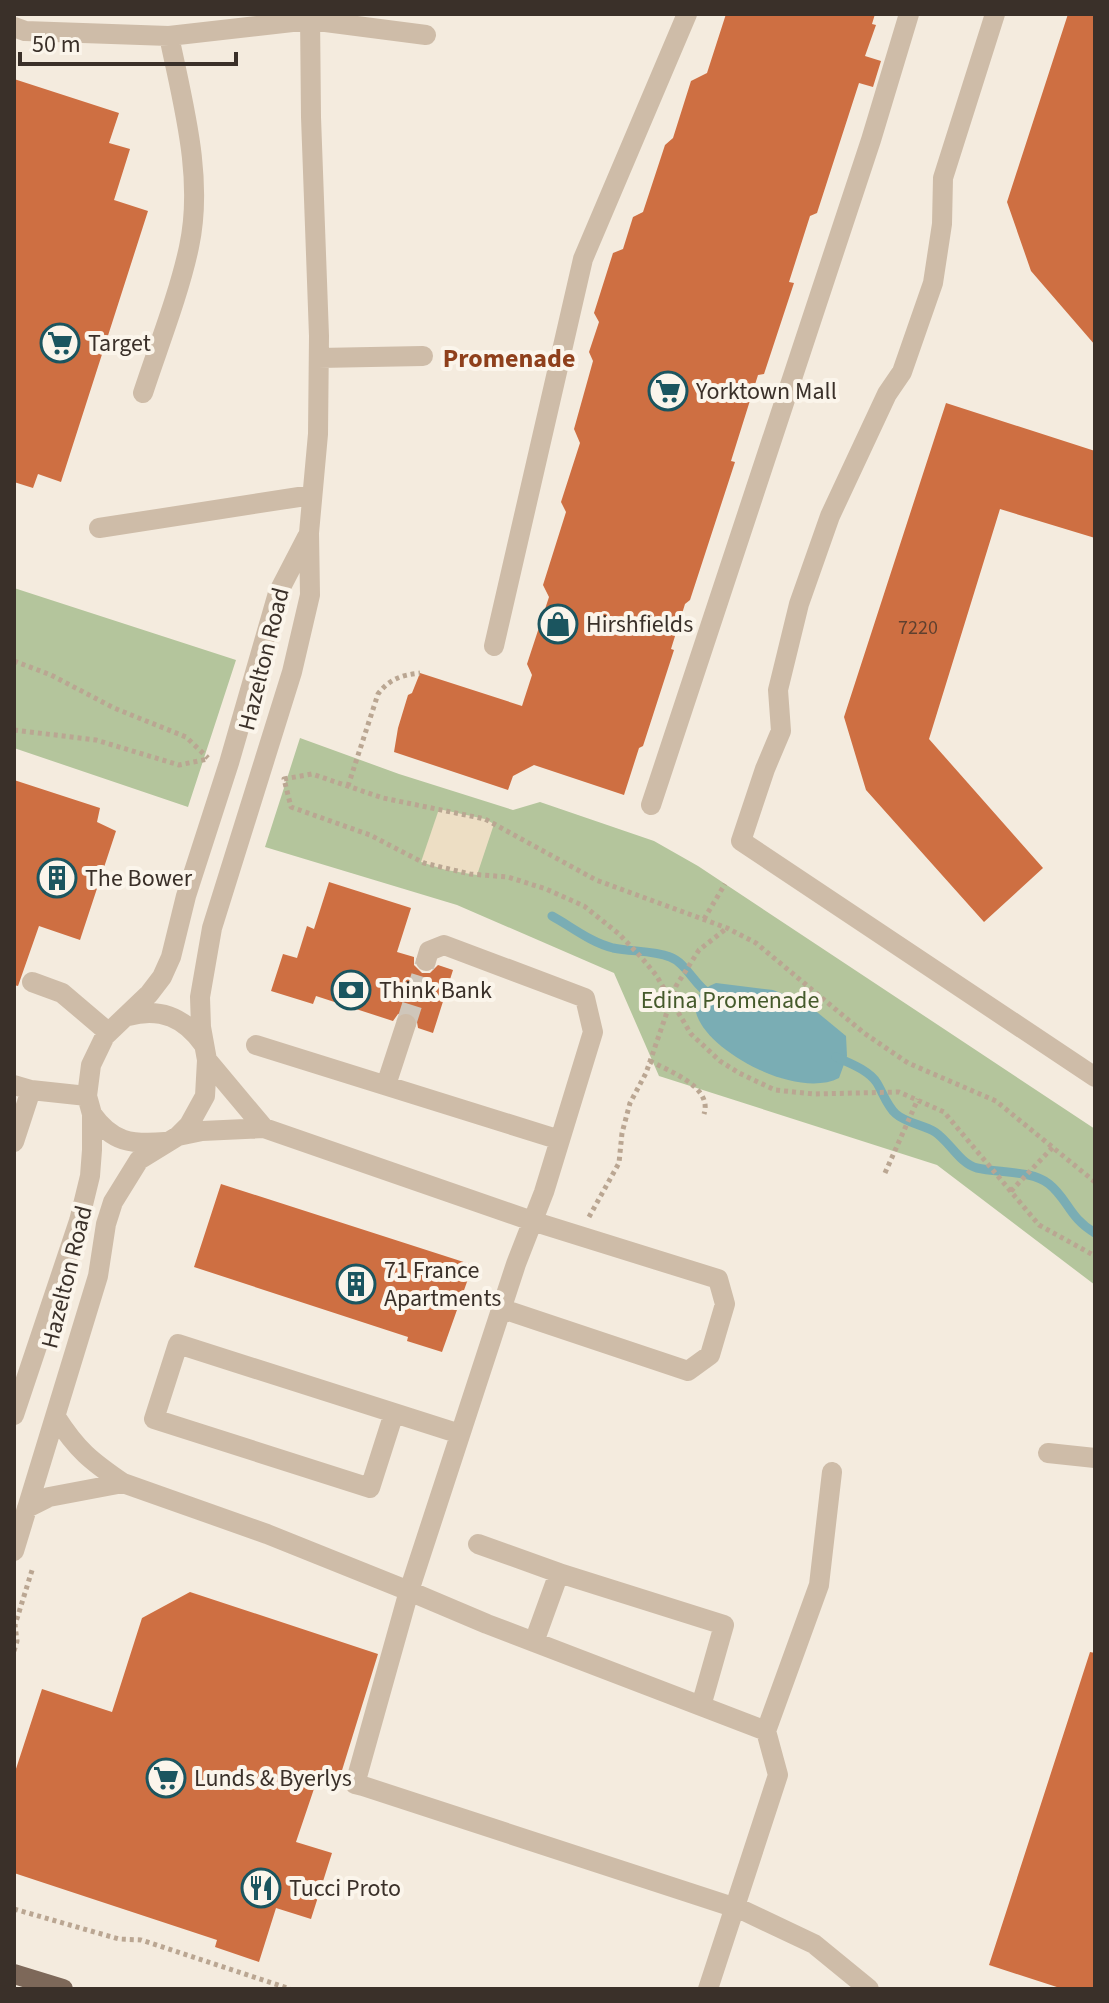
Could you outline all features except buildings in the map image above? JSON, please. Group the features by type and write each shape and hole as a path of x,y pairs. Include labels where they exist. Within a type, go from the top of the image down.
{"main road":[{"path":"14,1974 63,1989"}],"street":[{"path":"494,646 583,259 687,14"},
{"path":"651,805 871,140 909,14"},
{"path":"995,14 943,178 942,224 933,283 902,372 887,394 830,516 799,604 778,690 781,731 741,841 1095,1077"},
{"path":"14,27 25,31 169,36 310,17 426,35"},
{"name":"Hazelton Road","path":"14,1551 98,1276 106,1224 113,1202 139,1160 189,1125 205,1096 200,997 204,963 212,928 296,657 310,595 309,533 318,434 319,358 310,17"},
{"path":"143,393 189,247 193,207 191,145 169,36"},
{"path":"319,358 423,356"},
{"path":"99,528 312,495"},
{"name":"Hazelton Road","path":"14,1415 79,1221 90,1176 91,1065 108,1032 149,994 162,977 171,957 186,896 229,763 278,593 309,533"},
{"path":"426,961 429,951 444,945 585,998 593,1032 560,1140 409,1591 355,1784 733,1907 814,1944 869,1989"},
{"path":"32,982 62,993 108,1032"},
{"path":"128,1016 144,1011 170,1016 194,1031 205,1053 264,1128"},
{"path":"386,1085 406,1024"},
{"path":"256,1045 560,1140"},
{"path":"14,1142 23,1087 90,1105 103,1130 116,1137 144,1144 202,1131 264,1128 532,1221 718,1279 725,1304 710,1355 688,1371 503,1309"},
{"path":"394,1413 370,1488 154,1419 178,1344 460,1434"},
{"path":"56,1417 89,1460 123,1483 267,1534 534,1642 766,1731"},
{"path":"1048,1453 1095,1458"},
{"path":"708,1989 778,1775 766,1731 819,1585 832,1472"},
{"path":"27,1508 49,1497 123,1483"},
{"path":"478,1544 724,1625 701,1706"},
{"path":"534,1642 559,1573"}],"path":[{"path":"14,661 51,675 114,708 186,737 209,759 179,765 96,740 14,730"},
{"path":"348,786 378,694 385,684 401,676 420,673"},
{"path":"1095,1182 996,1101 908,1063 864,1033 756,943 727,928 596,880 484,819 383,798 312,774 284,779 291,807 351,827 434,866 470,874 508,877 584,906 641,957 656,975 691,1034 739,1073 793,1094 899,1092 944,1112 1039,1225 1095,1256"},
{"path":"704,919 725,884"},
{"path":"582,1237 592,1207 619,1163 622,1133 630,1103 650,1061 683,973 699,950 727,928"},
{"path":"650,1061 692,1085 705,1097 707,1106 704,1114"},
{"path":"885,1173 918,1099"},
{"path":"1011,1191 1053,1147"},
{"path":"14,1651 17,1641 15,1625 37,1555"},
{"path":"14,1909 119,1939 141,1940 290,1989"}],"green space":[{"path":"14,588 236,660 188,807 14,748"},
{"name":"Edina Promenade","path":"300,738 399,774 513,810 540,802 654,841 698,866 1095,1129 1095,1285 937,1165 659,1076 614,973 457,905 265,847"}],"shaded area":[{"path":"439,809 485,819 494,824 477,875 421,862"}],"water":[{"path":"716,983 773,990 806,1003 846,1036 847,1056 839,1078 815,1083 786,1079 756,1068 729,1052 708,1033 697,1014 698,997"}],"waterway":[{"path":"552,916 605,945 670,957 711,995"},
{"path":"836,1057 869,1074 896,1114 935,1132 971,1166 1042,1179 1095,1233"}],"tunnel":[{"path":"406,1024 426,961"}],"place":[{"name":"Target","path":"60,343"},
{"name":"Yorktown Mall","path":"668,391"},
{"name":"Hirshfields","path":"558,624"},
{"name":"The Bower","path":"57,878"},
{"name":"Think Bank","path":"351,990"},
{"name":"71 France Apartments","path":"356,1284"},
{"name":"Lunds & Byerlys","path":"166,1778"},
{"name":"Tucci Proto","path":"261,1888"}],"district":[{"name":"Promenade","path":"509,358"}]}
